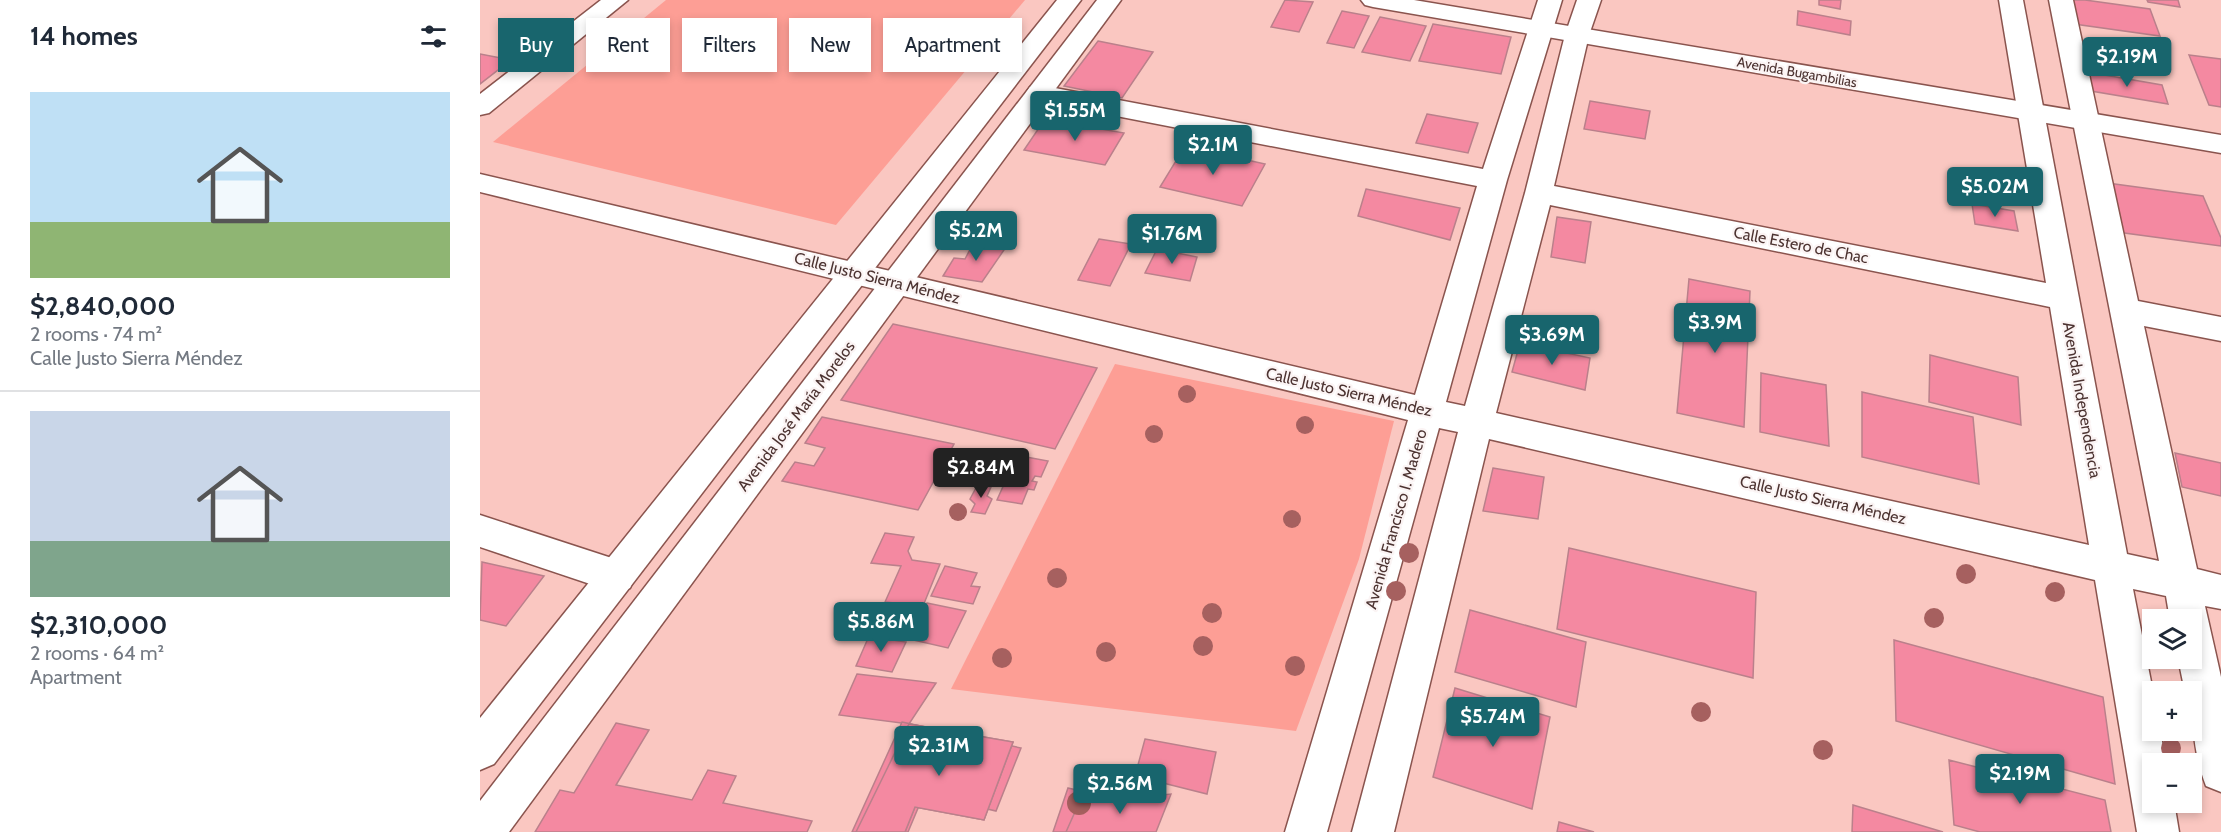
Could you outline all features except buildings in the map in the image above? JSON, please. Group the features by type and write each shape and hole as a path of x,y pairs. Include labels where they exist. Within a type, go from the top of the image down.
{"street":[{"path":"480,107 616,0"},
{"path":"480,750 1069,0"},
{"name":"Avenida José María Morelos","path":"483,832 1109,0"},
{"name":"Avenida Bugambilias","path":"1373,0 1546,13"},
{"name":"Avenida Bugambilias","path":"1476,0 2083,111 2221,144"},
{"name":"Avenida Independencia","path":"2011,0 2145,753"},
{"path":"2061,0 2187,609"},
{"name":"Avenida Francisco I. Madero","path":"1306,832 1493,180 1546,13"},
{"path":"1373,832 1477,421 1539,193 1583,18"},
{"path":"1039,93 1493,180"},
{"name":"Avenida Bugambilias","path":"2083,111 2221,124"},
{"name":"Calle Justo Sierra Méndez","path":"480,183 1426,411 2221,592"},
{"name":"Calle Estero de Chac","path":"1539,193 2064,298"},
{"path":"2124,310 2221,329"},
{"path":"480,531 617,576"},
{"path":"2200,669 2221,771"},
{"name":"Avenida Independencia","path":"2155,813 2158,832"}],"shaded area":[{"path":"666,0 1025,0 1010,18 883,18 883,72 965,72 836,225 493,142 586,66 586,72 670,72 670,18 644,18"},
{"path":"1115,364 1394,421 1359,559 1296,731 951,689"}]}
